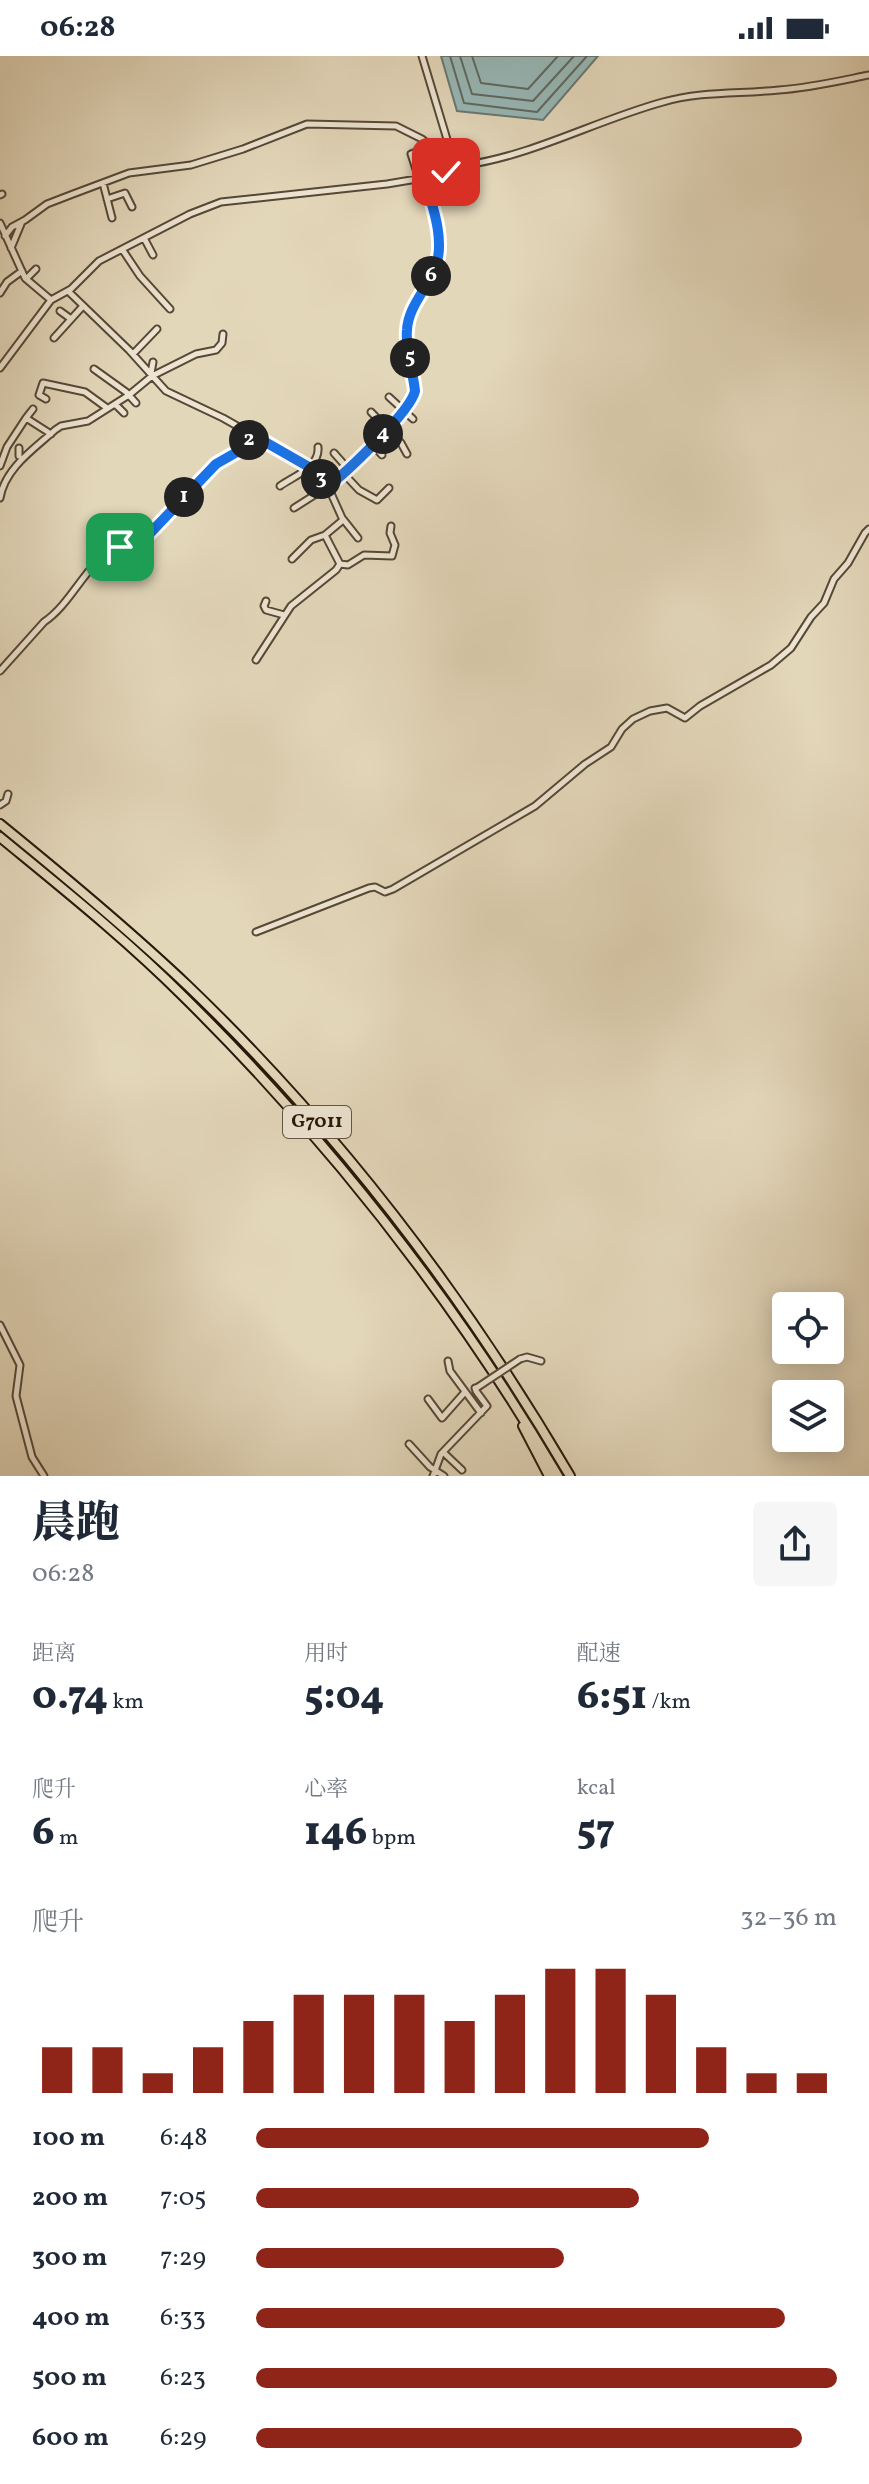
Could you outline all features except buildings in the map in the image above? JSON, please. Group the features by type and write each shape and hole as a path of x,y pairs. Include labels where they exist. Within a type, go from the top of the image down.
{"highway":[{"name":"G7011","path":"0,824 188,986 340,1148 452,1291 570,1476"},
{"name":"G7011","path":"0,837 107,926 181,994 322,1143 392,1229 511,1396 558,1476"},
{"path":"511,1396 549,1476"}],"street":[{"path":"422,56 449,146 461,166 466,193"},
{"path":"1,365 51,300 68,291 99,261 179,219 221,202 421,178 575,134 665,101 695,95 793,89 869,75"},
{"path":"5,236 12,227 47,204 129,173 191,165 307,124 396,126 461,166"},
{"path":"294,508 346,472 414,397 407,327 413,308 435,268 439,252 433,212 411,154 431,146"},
{"path":"103,183 112,218"},
{"path":"107,199 125,193 132,207"},
{"path":"11,248 21,223"},
{"path":"0,226 26,279 51,300"},
{"path":"144,238 153,255"},
{"path":"122,249 140,276 170,309"},
{"path":"26,279 36,269"},
{"path":"0,293 7,282 22,271"},
{"path":"68,291 162,387 309,467 327,487 343,519 358,538"},
{"path":"54,338 83,306"},
{"path":"60,311 71,319"},
{"path":"133,354 157,329"},
{"path":"0,498 22,456 61,426 86,422 129,395 152,375 196,354 216,350 222,343 223,334"},
{"path":"152,375 153,362"},
{"path":"94,369 136,403"},
{"path":"46,399 39,395 43,383 85,392 107,408"},
{"path":"389,397 413,419"},
{"path":"115,404 124,413"},
{"path":"0,466 8,445 33,409"},
{"path":"371,412 401,443 407,454"},
{"path":"26,418 51,434"},
{"path":"0,671 102,557 115,547 129,551 135,549 216,464 237,452 253,435"},
{"path":"373,445 382,455"},
{"path":"280,486 309,467 319,454 318,447"},
{"path":"19,448 22,456"},
{"path":"334,453 359,490 377,500 389,488"},
{"path":"6,454 22,456"},
{"path":"292,559 316,536 325,535 343,519"},
{"path":"340,564 348,565 364,555 392,556 395,545 390,533 391,526"},
{"path":"256,932 369,888 375,887 385,892 393,889 535,806 585,764 611,747 633,719 667,708 685,718 712,698 771,665 794,646 808,621 824,603 834,579 869,529"},
{"path":"325,535 340,564"},
{"path":"256,660 295,602 340,564"},
{"path":"266,601 266,610 284,615"},
{"path":"0,805 6,801 8,794"},
{"path":"0,1325 20,1365 16,1396 32,1457 44,1476"},
{"path":"434,1474 443,1452 487,1406 475,1388 520,1359 527,1357 541,1361"},
{"path":"448,1361 450,1371 481,1413"},
{"path":"428,1399 442,1418 465,1392"},
{"path":"409,1444 434,1474 444,1476"},
{"path":"443,1452 462,1470"}],"water":[{"path":"441,56 598,56 543,120 457,111"}],"route":[{"path":"120,547 129,551 135,549 221,459 237,452 253,435 309,467 327,487 378,440 414,397 407,327 413,308 435,268 439,252 436,223 424,178 446,172"}]}
